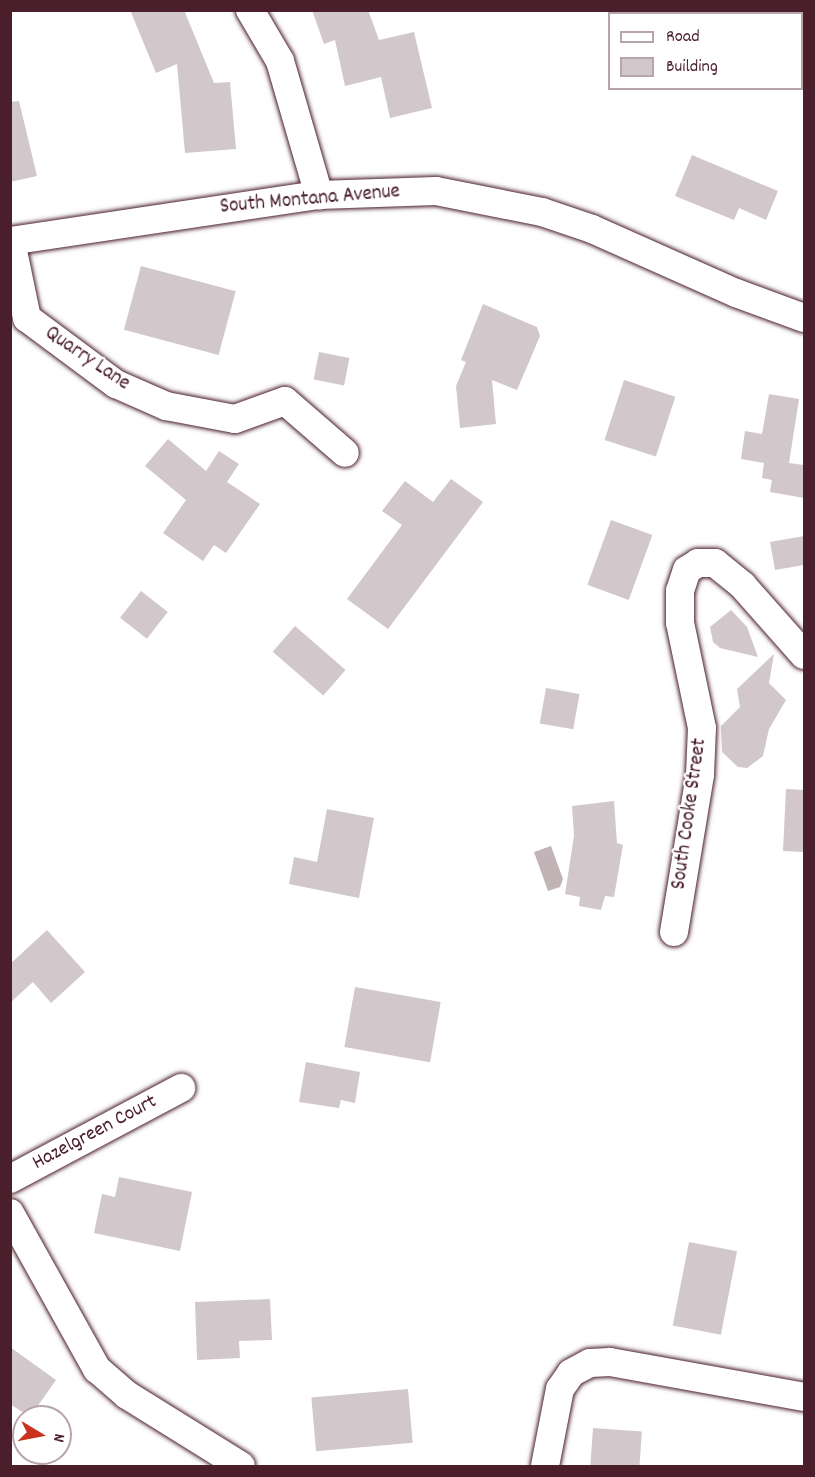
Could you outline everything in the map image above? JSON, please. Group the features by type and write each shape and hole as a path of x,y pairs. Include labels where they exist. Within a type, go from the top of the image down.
{"street":[{"path":"250,10 280,61 319,195"},
{"name":"South Montana Avenue","path":"11,241 319,195 436,191 542,212 804,318"},
{"name":"Quarry Lane","path":"11,241 27,318 116,384 166,406 235,419 285,401 345,453"},
{"name":"South Cooke Street","path":"674,932 700,775 702,728 680,623 680,591 687,570 698,563 715,563 743,586 804,655"},
{"name":"Hazelgreen Court","path":"10,1179 181,1088"},
{"path":"10,1213 98,1369 127,1395 241,1467"},
{"path":"545,1467 560,1389 571,1373 590,1363 610,1362 804,1397"}],"shaded area":[{"path":"551,846 563,879 560,887 548,891 534,852"}],"building":[{"path":"130,10 184,10 214,83 230,82 236,149 185,153 177,64 156,73"},
{"path":"312,10 368,10 379,40 414,32 432,108 390,118 381,77 345,86 335,40 324,44"},
{"path":"19,101 37,176 10,182 10,102"},
{"path":"692,155 778,191 766,220 739,208 734,220 675,196"},
{"path":"141,266 236,291 219,355 124,330"},
{"path":"483,304 537,327 540,336 517,390 492,380 496,424 460,428 456,386 466,362 461,360"},
{"path":"319,352 349,358 344,385 314,379"},
{"path":"624,380 675,397 656,457 605,440"},
{"path":"769,394 799,399 789,463 804,465 804,498 770,492 772,480 762,478 764,463 741,459 745,431 762,434"},
{"path":"168,439 206,471 219,451 239,464 227,482 260,504 226,553 214,545 203,561 163,533 186,500 145,466"},
{"path":"451,479 483,502 388,629 347,599 402,525 382,511 405,481 433,502"},
{"path":"611,520 652,535 629,600 587,585"},
{"path":"804,536 804,565 775,570 770,542"},
{"path":"141,591 168,612 147,639 120,618"},
{"path":"731,610 747,627 758,657 720,648 713,642 710,627"},
{"path":"295,626 346,670 323,696 273,652"},
{"path":"774,654 769,683 786,700 769,729 763,756 747,768 738,767 722,752 721,726 740,707 737,689"},
{"path":"546,688 579,694 573,729 540,723"},
{"path":"786,789 804,790 804,852 783,851"},
{"path":"614,801 617,843 623,845 614,897 605,896 601,910 579,906 580,897 565,894 574,836 572,806"},
{"path":"327,809 374,818 359,898 289,884 294,857 317,862"},
{"path":"47,930 85,972 51,1003 33,982 10,1003 10,964"},
{"path":"355,987 441,1002 430,1062 344,1047"},
{"path":"306,1062 360,1072 355,1103 341,1100 339,1108 299,1102"},
{"path":"119,1177 192,1192 180,1251 94,1233 102,1194 115,1197"},
{"path":"689,1242 737,1251 721,1335 673,1325"},
{"path":"270,1299 272,1340 239,1341 240,1358 197,1360 195,1302"},
{"path":"10,1347 56,1380 38,1405 10,1404"},
{"path":"408,1389 413,1443 316,1451 311,1397"},
{"path":"593,1428 642,1431 639,1466 590,1466"}]}
